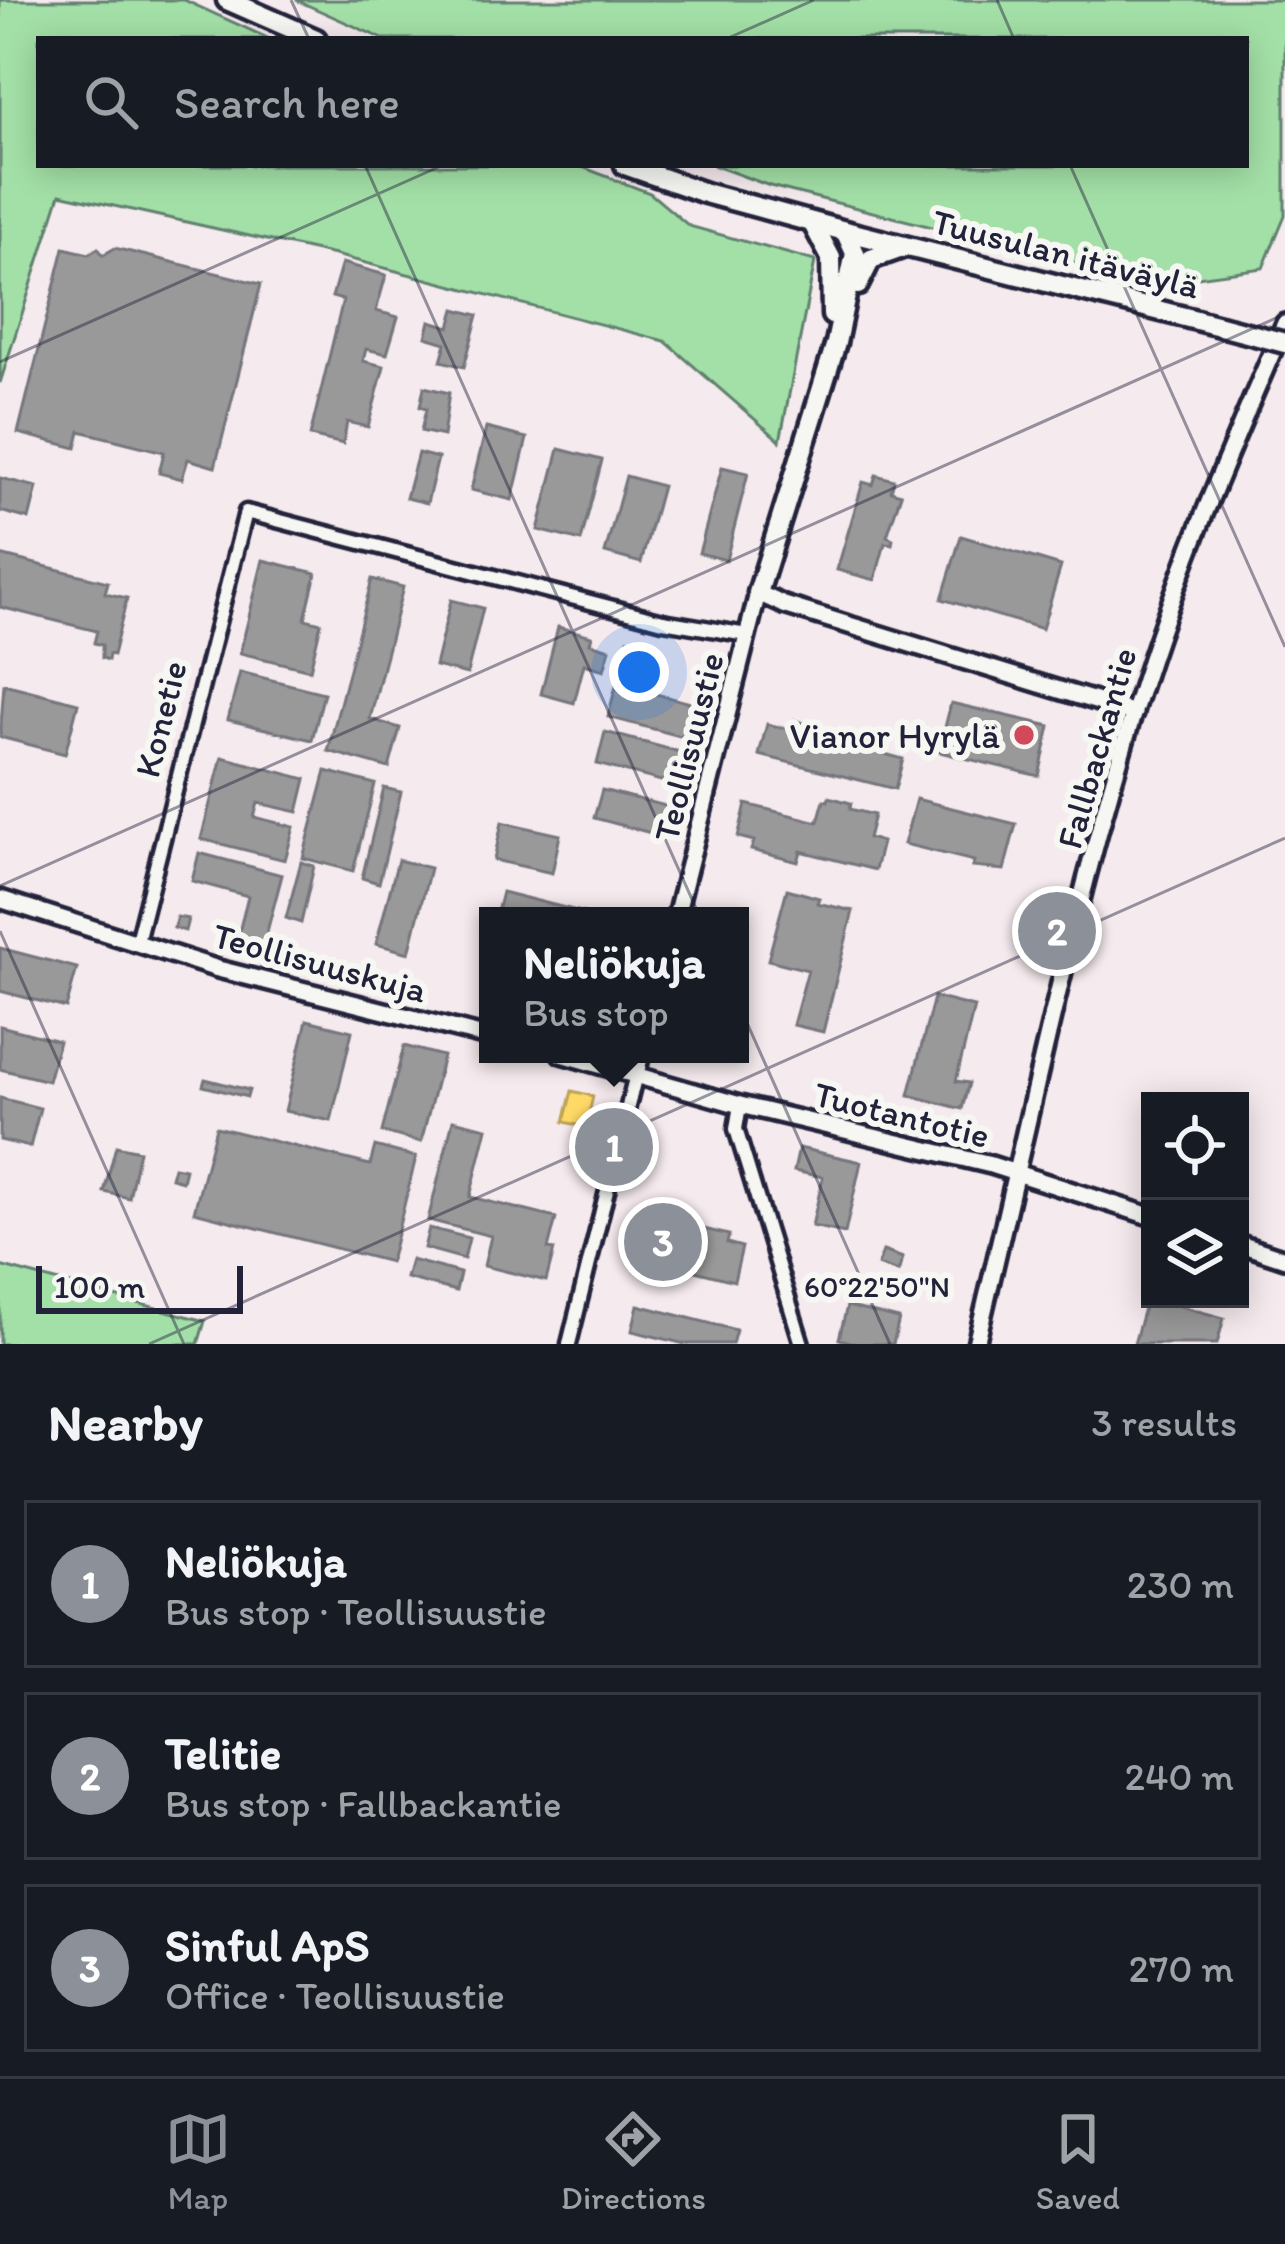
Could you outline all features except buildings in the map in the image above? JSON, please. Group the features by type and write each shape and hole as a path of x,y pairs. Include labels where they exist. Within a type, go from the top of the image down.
{"main road":[{"path":"227,0 309,36"},
{"name":"Tuusulan itäväylä","path":"633,168 705,194 1285,343"},
{"path":"812,222 831,258 835,296 814,420"},
{"path":"758,593 814,420 852,275 854,246 845,231"},
{"path":"814,420 829,389 863,272 877,254 908,247"}],"street":[{"name":"Fallbackantie","path":"976,1344 1134,713 1208,502 1285,323"},
{"name":"Konetie","path":"137,941 246,512 663,621 747,635"},
{"path":"758,593 1134,713"},
{"name":"Teollisuustie","path":"678,907 758,593"},
{"path":"0,899 137,941"},
{"name":"Teollisuuskuja","path":"137,941 218,969 479,1034"},
{"path":"595,1063 636,1074"},
{"path":"569,1344 638,1063"},
{"name":"Tuotantotie","path":"636,1074 1015,1174 1141,1213"},
{"path":"740,1105 736,1129 802,1344"},
{"path":"1249,1247 1285,1258"}],"green space":[{"path":"0,0 184,0 263,36 36,36 36,168 585,168 650,193 689,226 815,261 780,441 665,341 335,255 60,194 0,383"},
{"path":"296,0 1285,0 1285,215 1263,268 1154,283 770,186 721,168 1249,168 1249,36 376,36"},
{"path":"0,1266 205,1321 198,1344 0,1344"}],"place":[{"name":"Vianor Hyrylä","path":"1024,735"},
{"name":"Telitie","path":"1057,931"},
{"name":"Neliökuja","path":"614,1147"},
{"name":"Sinful ApS","path":"663,1242"}]}
